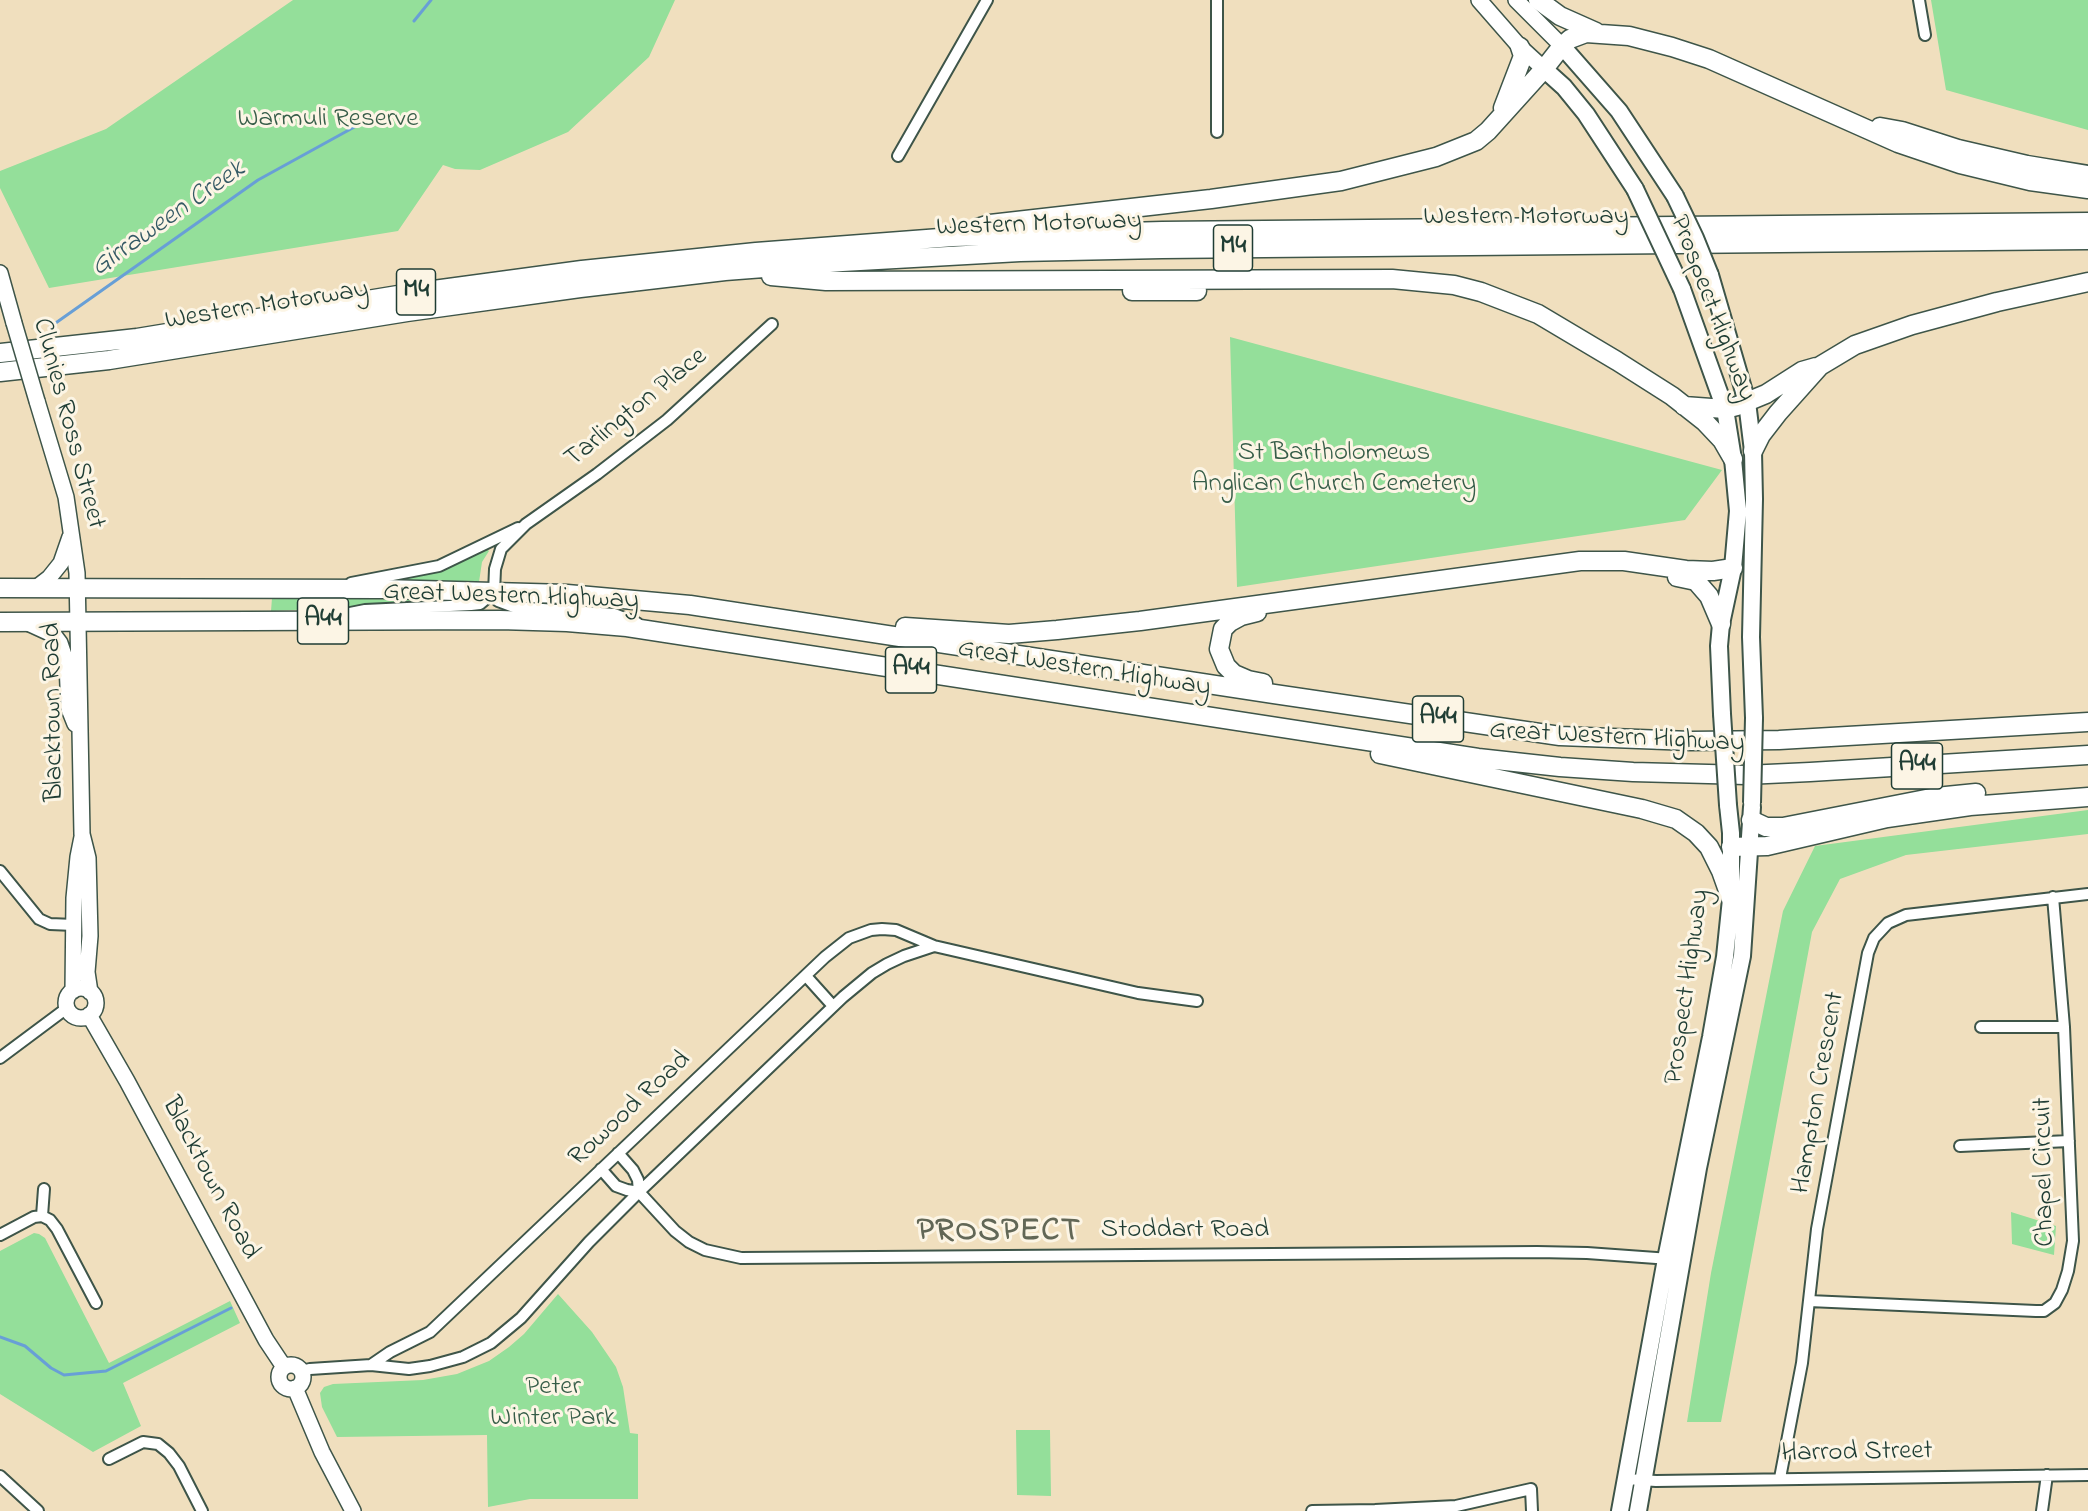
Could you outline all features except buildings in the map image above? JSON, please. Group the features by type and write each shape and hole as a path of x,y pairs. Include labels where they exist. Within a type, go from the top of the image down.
{"highway":[{"path":"1538,0 1560,16 1597,33"},
{"path":"953,237 990,224 1222,198 1360,177 1417,162 1476,141 1488,131 1562,46 1578,35 1597,33 1629,36 1672,46 1709,59 1898,143 1960,164 2030,181 2088,189"},
{"path":"1499,118 1523,56 1521,47"},
{"path":"1852,123 1902,131 1958,149 2027,165 2088,175"},
{"name":"Western Motorway","path":"0,353 137,338 405,294 582,270 746,252 953,237 1162,231 2088,222"},
{"name":"Western Motorway","path":"0,372 109,360 494,299 725,271 909,258 1098,250 2088,240"},
{"path":"725,271 826,281 1392,279 1454,285 1480,292 1538,314 1645,379 1705,422 1722,440 1734,459"},
{"path":"1684,406 1725,409 1766,394 1802,371 1820,366 1855,345 1901,329 1997,302 2088,282"},
{"path":"1753,451 1761,435 1778,413 1820,366"},
{"path":"793,620 1009,634 1140,621 1563,563 1624,561 1686,570 1713,571 1733,568"},
{"path":"1367,708 1248,680 1234,674 1226,666 1219,649 1223,629 1230,622 1254,612 1552,570 1596,568 1647,572 1696,581 1709,596 1721,624"},
{"name":"Great Western Highway","path":"0,588 319,589 567,594 690,604 1560,736 1691,741 1779,740 2088,722"},
{"name":"Great Western Highway","path":"0,622 500,620 567,622 655,630 1478,758 1633,772 1746,775 2088,755"},
{"path":"1180,680 1195,692 1198,699 1195,707 1185,712"},
{"path":"1254,724 1334,745 1662,814 1687,826 1709,847 1731,899"},
{"path":"1752,812 1766,827 1782,827 1936,797 2088,786"},
{"path":"1731,847 1767,846 1887,818 1970,806 2088,797"}],"main road":[{"name":"Prospect Highway","path":"1479,0 1521,47 1564,87 1586,114 1635,189 1682,289 1725,409 1734,459 1738,511 1733,568 1721,624 1719,646 1731,847 1731,899 1725,957 1674,1260 1638,1511"},
{"name":"Prospect Highway","path":"1516,0 1562,46 1619,111 1675,196 1710,275 1747,402 1753,451 1752,812 1742,956 1698,1168 1674,1260 1620,1511"},
{"name":"Clunies Ross Street","path":"0,273 66,497 78,588"},
{"path":"36,588 49,578 61,563 72,531"},
{"name":"Blacktown Road","path":"73,991 74,924 78,857 82,834 78,588"},
{"path":"26,622 54,635 60,643 67,664 69,709 80,735"},
{"name":"Blacktown Road","path":"82,834 88,858 90,936 87,972 90,992"},
{"path":"88,957 83,933 74,924 81,920 83,915 89,881"},
{"path":"81,988 93,995 96,1004 89,1015 76,1017 67,1008 67,999 73,991 81,988"},
{"name":"Blacktown Road","path":"89,1015 127,1081 266,1340 284,1367"},
{"path":"296,1366 301,1371 302,1379 295,1388 287,1388 281,1384 279,1377 284,1367 296,1366"},
{"path":"295,1388 322,1452 353,1511"}],"street":[{"path":"898,156 987,0"},
{"path":"1217,0 1217,132"},
{"path":"1919,0 1925,35"},
{"name":"Tarlington Place","path":"319,589 439,566 526,524 597,474 667,420 772,324"},
{"name":"Tarlington Place","path":"494,593 495,569 501,549 526,524"},
{"path":"301,621 365,610 480,604 494,593 498,602 509,606 614,614 655,630"},
{"path":"0,871 39,919 50,924 74,924"},
{"name":"Hampton Crescent","path":"1780,1478 1802,1363 1817,1228 1868,953 1874,938 1888,923 1906,915 2088,894"},
{"name":"Chapel Circuit","path":"1809,1300 2036,1311 2055,1303 2062,1290 2073,1242 2064,1027 2053,897"},
{"name":"Rowood Road","path":"371,1365 390,1352 430,1332 837,946 849,938 872,930 896,930 934,946 1138,993 1197,1001"},
{"path":"301,1371 326,1367 371,1365 409,1369 430,1366 463,1357 491,1343 521,1318 589,1242 639,1192 833,1006 872,973 904,956 934,946"},
{"path":"806,976 833,1006"},
{"path":"0,1058 67,1008"},
{"path":"1981,1028 2064,1027"},
{"path":"1960,1146 2069,1141"},
{"name":"Stoddart Road","path":"618,1153 633,1170 638,1180 639,1192"},
{"name":"Stoddart Road","path":"601,1169 616,1186 639,1192 675,1231 689,1242 705,1250 741,1258 1538,1252 1587,1253 1674,1260"},
{"path":"42,1216 44,1190"},
{"path":"0,1235 34,1217 42,1216 50,1220 96,1303"},
{"path":"109,1459 143,1442 158,1444 179,1466 202,1511"},
{"path":"2042,1511 2047,1475"},
{"name":"Harrod Street","path":"1626,1479 2088,1475"},
{"path":"0,1476 38,1511"},
{"path":"1312,1511 1456,1506 1531,1490 1532,1511"}],"green space":[{"name":"Warmuli Reserve","path":"293,0 675,0 649,57 568,132 480,170 455,169 443,165 398,231 49,288 0,188 0,171 106,129"},
{"path":"1931,0 2088,0 2088,130 1946,90"},
{"name":"St Bartholomews Anglican Church Cemetery","path":"1230,337 1722,470 1685,520 1237,587"},
{"path":"487,549 489,551 482,562 479,582 475,584 399,582 399,579 453,565"},
{"path":"272,598 444,600 444,603 271,611"},
{"path":"2088,810 2088,834 1906,855 1840,879 1812,932 1721,1422 1687,1422 1711,1273 1783,911 1815,846"},
{"path":"2011,1212 2056,1226 2054,1255 2012,1244"},
{"path":"34,1233 45,1238 109,1363 230,1301 240,1323 123,1383 141,1426 93,1452 0,1394 0,1251"},
{"name":"Peter Winter Park","path":"558,1294 592,1332 616,1367 623,1387 630,1433 638,1434 638,1499 530,1499 488,1507 487,1435 337,1437 322,1407 320,1393 324,1387 333,1384 423,1380 457,1374 489,1361 509,1347 524,1334"},
{"path":"1016,1430 1050,1430 1051,1496 1017,1495"}],"waterway":[{"name":"Girraween Creek","path":"414,21 431,0"},
{"name":"Girraween Creek","path":"50,327 258,180 378,114"},
{"path":"0,1337 25,1346 51,1368 64,1375 106,1371 231,1308"}],"district":[{"name":"PROSPECT","path":"999,1234"}]}
